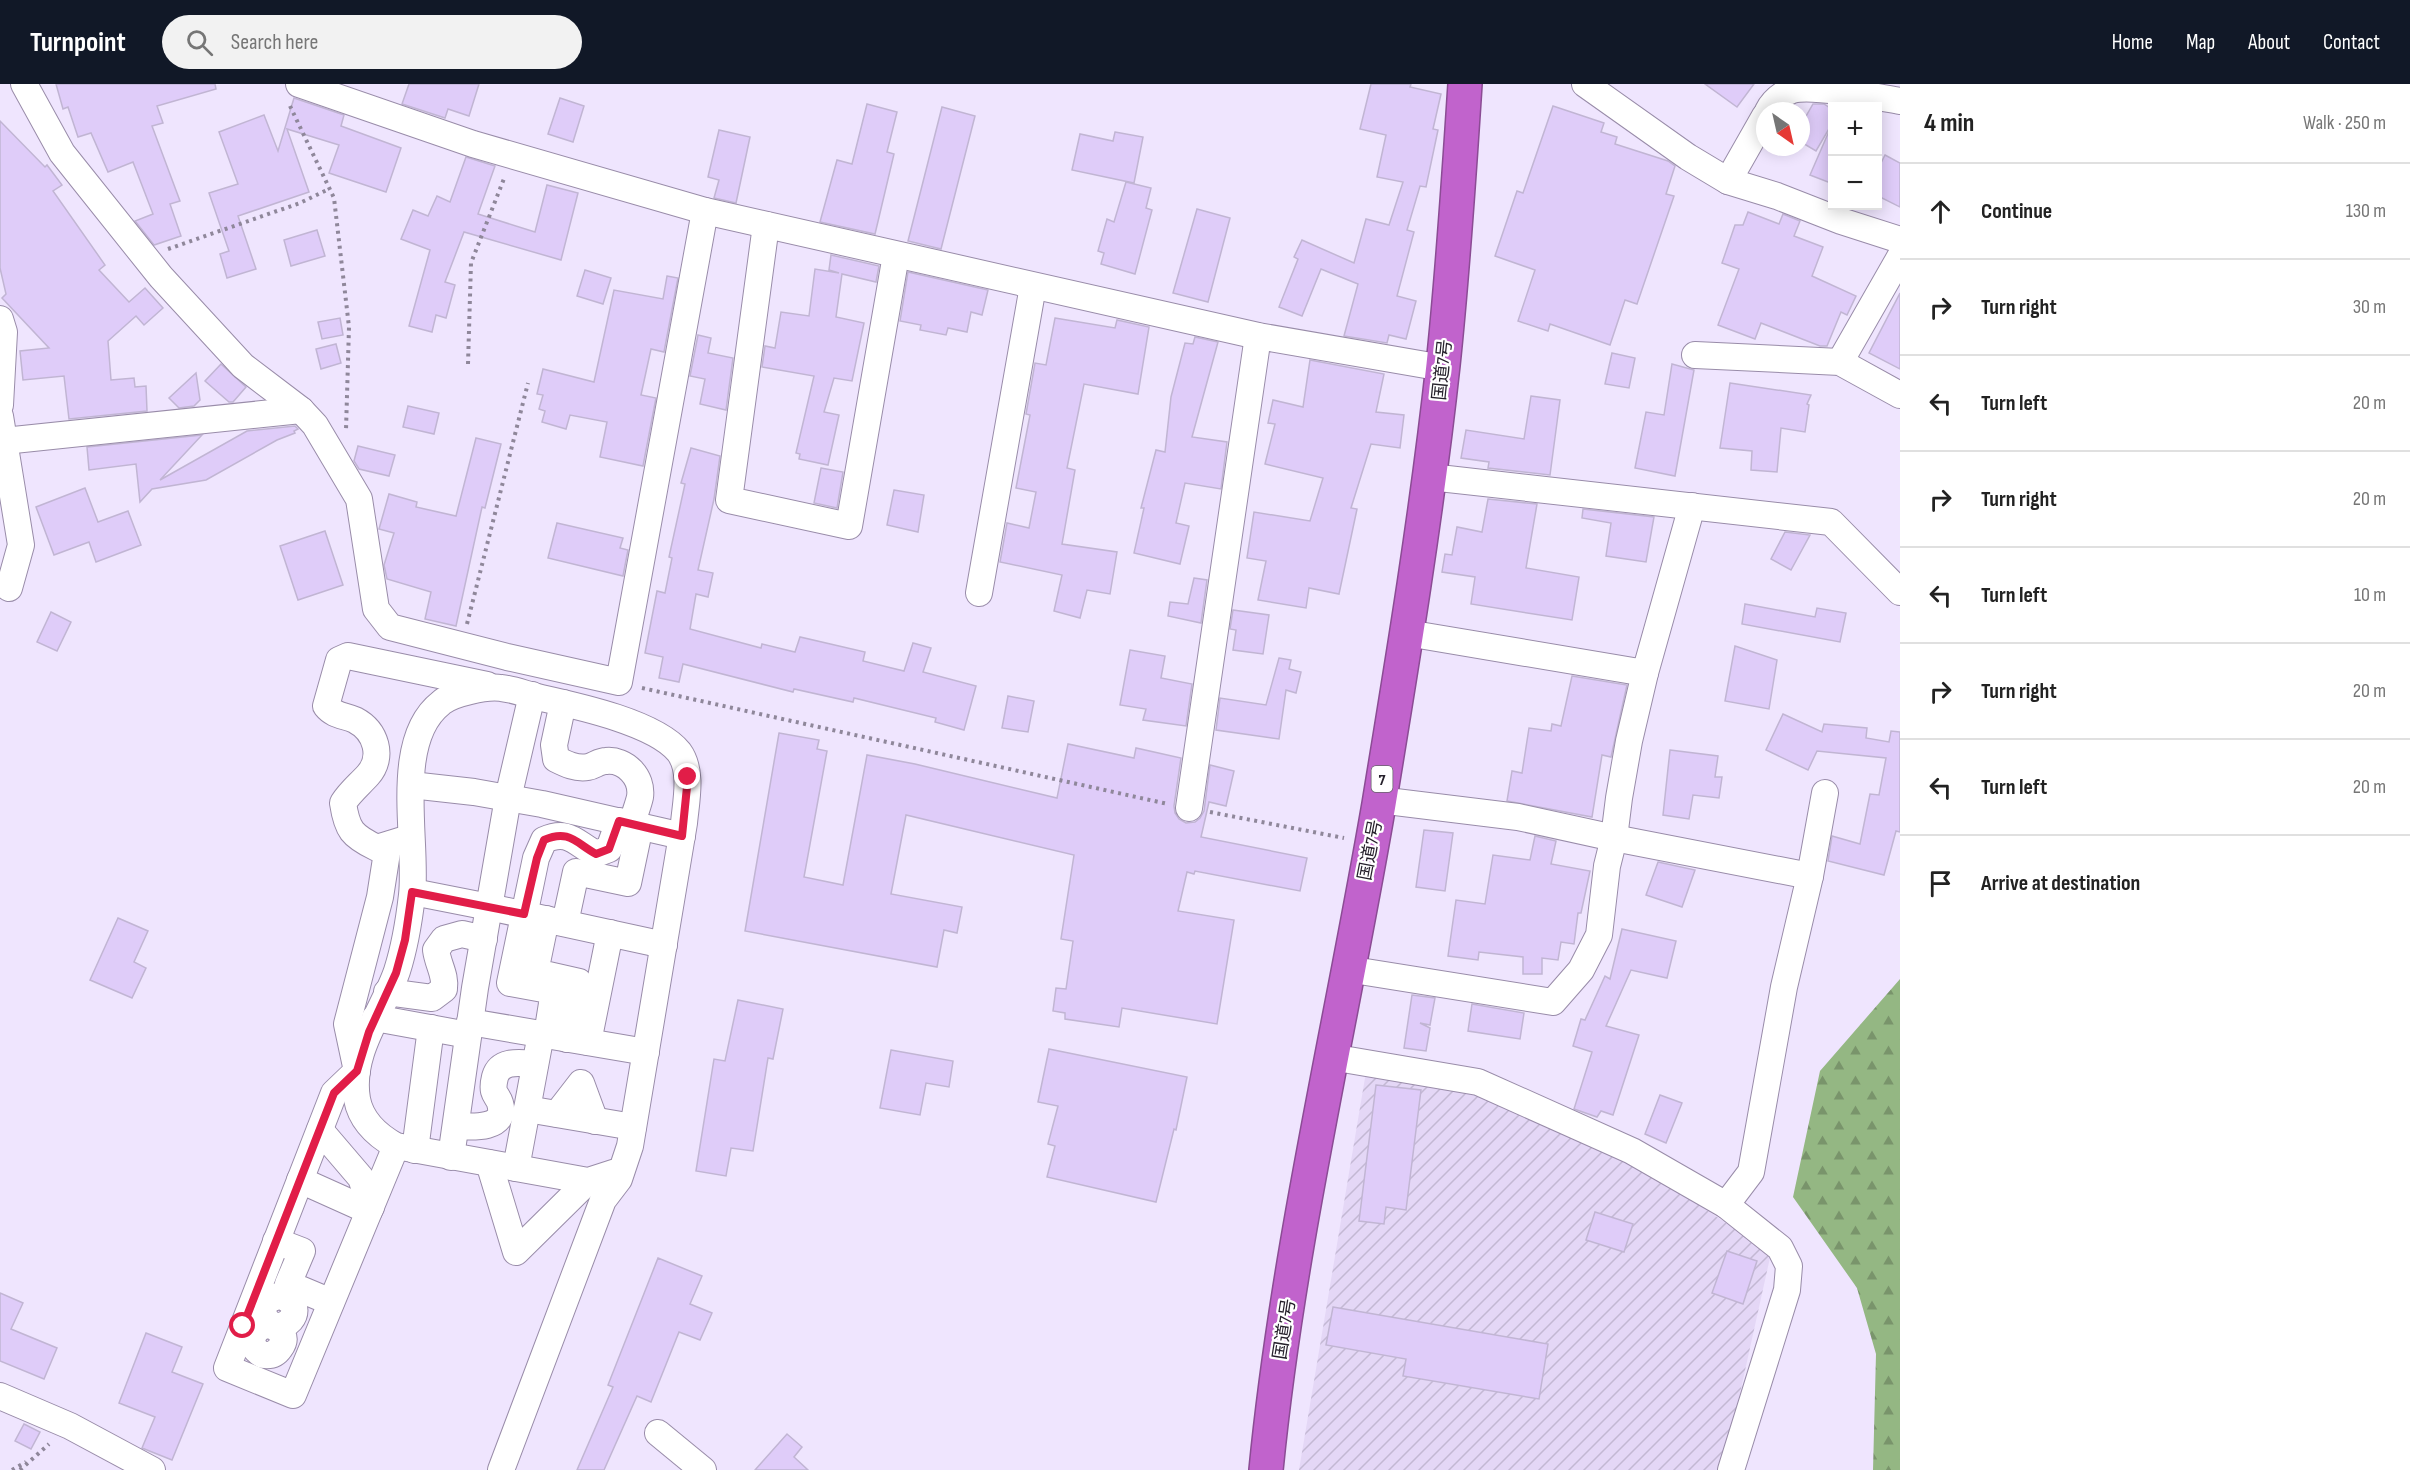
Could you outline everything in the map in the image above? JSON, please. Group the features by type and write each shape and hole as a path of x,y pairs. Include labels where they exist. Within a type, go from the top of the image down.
{"highway":[{"name":"国道7号","path":"1266,1470 1285,1325 1331,1057 1372,843 1430,477 1457,218 1465,84"}],"street":[{"path":"24,84 62,153 161,277 243,366 301,410 315,425 359,499 376,609 390,627 619,682 705,211"},
{"path":"1586,84 1688,157 1728,181 1900,240"},
{"path":"1772,102 1794,89 1832,90 1900,101"},
{"path":"294,93 705,211 1258,336 1443,368"},
{"path":"1728,181 1756,132"},
{"path":"766,225 729,500 849,526 896,255"},
{"path":"1840,362 1900,256"},
{"path":"979,593 1033,286"},
{"path":"0,319 4,332 0,405"},
{"path":"1189,808 1258,336"},
{"path":"1695,355 1840,362 1900,395"},
{"path":"9,588 21,545 2,428 301,410"},
{"path":"1430,477 1832,522 1900,592"},
{"path":"1347,969 1553,1002 1581,970 1599,935 1607,866 1614,838 1629,741 1645,673 1692,506"},
{"path":"1407,633 1645,673"},
{"path":"412,836 377,848 358,839 346,824 343,803 352,789 369,774 376,760 376,744 370,730 355,720 331,712 326,706 339,660 348,656 499,687 601,713 656,734 679,753 688,777 682,836 630,1146 619,1179 603,1200 501,1470"},
{"path":"431,1028 405,1148 370,1209 293,1395 227,1368 334,1093 357,1071 375,1018 396,973 405,940 412,892 411,785 414,754 421,727 441,703 463,692 499,687"},
{"path":"451,1157 508,798 532,695"},
{"path":"545,919 576,872 628,883 630,824 640,795 639,781 630,768 618,761 604,760 587,767 570,767 556,759 554,745 563,703"},
{"path":"411,785 508,798 682,836"},
{"path":"1726,1205 1751,1172 1784,987 1810,876 1825,793"},
{"path":"1379,800 1518,817 1810,876"},
{"path":"561,1038 579,982 535,972 545,919 537,858 544,840 556,835 572,838 596,854 609,849 630,824"},
{"path":"388,846 380,897 347,1024 357,1071 357,1100 367,1123 380,1137 405,1148 588,1181"},
{"path":"412,892 664,945"},
{"path":"516,1168 535,1064 561,1038 610,933"},
{"path":"387,992 432,998 444,989 446,977 438,963 436,950 444,939 462,934 484,939"},
{"path":"375,1018 431,1028 470,1029 561,1038 646,1052"},
{"path":"1331,1057 1478,1083 1632,1150 1726,1205 1780,1248 1789,1266 1787,1290 1731,1470"},
{"path":"456,1126 479,1128 491,1125 499,1115 501,1105 493,1089 496,1074 503,1065 516,1062 535,1064"},
{"path":"557,1114 581,1083 595,1120"},
{"path":"527,1109 633,1127"},
{"path":"320,1130 361,1178 370,1209"},
{"path":"489,1163 516,1252 588,1181 622,1170"},
{"path":"300,1180 370,1209"},
{"path":"276,1241 302,1251 288,1284 331,1302"},
{"path":"252,1378 261,1353 269,1356 282,1347 280,1322 321,1328"},
{"path":"0,1395 70,1426 152,1470"},
{"path":"658,1433 703,1470"}],"path":[{"path":"294,93 334,198 349,327 347,424 338,462"},
{"path":"468,364 471,263 513,156"},
{"path":"145,257 300,203 330,189"},
{"path":"462,645 528,383"},
{"path":"619,682 1189,808 1372,843"},
{"path":"20,1470 70,1426"},
{"path":"12,1470 29,1460"}],"shaded area":[{"path":"1366,1072 1466,1090 1648,1171 1771,1253 1723,1470 1299,1470"}],"green space":[{"path":"1900,979 1900,1470 1873,1470 1876,1354 1857,1288 1793,1197 1820,1071"}],"building":[{"path":"56,84 215,84 216,89 157,106 163,123 152,126 180,201 170,204 181,236 154,245 135,221 153,214 133,162 108,172 91,133 78,137 68,107 63,109"},
{"path":"409,84 479,84 469,116 448,109 445,118 402,104"},
{"path":"1371,84 1411,84 1410,87 1441,94 1433,129 1438,130 1426,187 1420,186 1407,230 1414,232 1397,296 1416,301 1406,339 1389,335 1387,343 1344,336 1358,284 1321,269 1302,316 1279,307 1298,259 1294,257 1302,240 1354,263 1366,219 1389,225 1403,182 1377,177 1386,135 1360,129"},
{"path":"1705,84 1754,84 1737,107"},
{"path":"294,98 344,115 341,126 401,148 386,192 329,173 339,145 287,129 309,192 238,216 256,269 227,278 220,254 229,251 209,193 238,184 219,132 264,115 278,151"},
{"path":"560,98 584,106 573,142 548,134"},
{"path":"867,104 897,112 887,152 894,154 875,234 820,222 837,160 852,164"},
{"path":"1813,104 1824,104 1828,107 1828,131 1816,151 1810,147 1810,109"},
{"path":"1553,106 1604,123 1601,132 1617,137 1615,144 1668,161 1675,166 1666,194 1674,196 1637,304 1625,300 1610,345 1550,324 1548,331 1518,321 1535,270 1495,256 1517,191 1523,193"},
{"path":"942,107 975,116 941,249 908,241"},
{"path":"0,121 45,167 47,165 62,185 53,191 105,265 99,270 129,302 145,288 163,308 144,325 136,316 108,341 111,380 134,378 135,387 146,386 147,411 69,419 64,376 23,380 20,351 49,348 2,298 6,294 0,268"},
{"path":"719,130 750,137 736,203 714,198 719,180 708,177"},
{"path":"1115,132 1143,137 1134,183 1072,170 1080,134 1113,141"},
{"path":"1828,134 1828,182 1810,175"},
{"path":"1885,155 1900,163 1900,207 1882,198 1882,161"},
{"path":"466,157 495,166 478,214 535,232 547,185 578,193 561,260 464,232 445,282 455,285 446,318 436,315 432,332 409,326 430,250 401,239 413,210 428,216 437,196 450,202"},
{"path":"1126,182 1151,188 1146,208 1152,210 1135,274 1101,264 1104,253 1098,251 1107,219 1114,222"},
{"path":"1197,209 1230,218 1208,302 1173,293"},
{"path":"1748,212 1779,224 1783,214 1800,221 1794,236 1823,247 1812,276 1856,296 1847,315 1841,312 1827,346 1820,346 1761,323 1755,339 1718,325 1739,269 1722,263 1735,225 1743,225"},
{"path":"317,230 325,256 291,266 284,240"},
{"path":"831,255 879,266 876,282 842,274 836,317 864,323 852,381 834,378 824,412 839,415 828,465 799,459 800,454 796,453 814,376 762,367 765,346 775,348 781,312 809,316 815,269 839,273 829,270"},
{"path":"585,270 611,278 603,304 577,296"},
{"path":"908,272 988,290 982,315 971,312 967,332 948,328 946,335 920,330 921,325 900,321"},
{"path":"667,276 678,278 664,352 651,349 641,395 656,398 643,466 600,457 607,422 570,415 566,429 542,422 545,411 539,409 543,395 537,394 543,369 594,382 614,290 663,299"},
{"path":"1900,293 1900,369 1869,353"},
{"path":"340,318 343,335 322,339 318,322"},
{"path":"1055,318 1115,328 1117,320 1149,327 1138,394 1084,384 1067,468 1075,470 1062,544 1117,552 1110,594 1087,590 1080,618 1054,611 1062,575 1000,562 1007,523 1029,528 1036,492 1016,488 1030,415 1026,414 1035,363 1046,365"},
{"path":"698,335 711,338 708,353 733,358 726,410 700,404 705,379 690,376"},
{"path":"1195,337 1218,342 1192,437 1227,442 1221,489 1185,483 1176,523 1189,526 1180,564 1134,553 1144,508 1141,508 1156,450 1165,452 1171,397 1185,343 1193,344"},
{"path":"336,344 341,363 321,369 316,349"},
{"path":"1612,353 1635,358 1629,388 1605,384"},
{"path":"1310,360 1384,374 1376,412 1404,415 1400,448 1371,444 1351,508 1357,509 1339,594 1309,588 1306,608 1258,600 1266,561 1247,558 1254,512 1310,521 1323,478 1265,464 1275,424 1268,423 1273,400 1303,407"},
{"path":"221,364 246,387 233,402 229,402 205,381"},
{"path":"1672,364 1694,370 1675,476 1635,468 1646,412 1664,415"},
{"path":"196,373 200,400 194,406 179,408 169,398"},
{"path":"1730,383 1811,395 1807,404 1809,405 1805,432 1781,428 1777,472 1751,470 1752,451 1720,448"},
{"path":"1531,396 1560,400 1550,475 1488,468 1489,462 1461,458 1466,430 1524,439"},
{"path":"408,406 439,413 434,434 403,427"},
{"path":"295,426 298,429 294,431 295,433 277,440 206,480 152,489 140,502 136,464 89,470 87,447 202,435 160,480 247,431"},
{"path":"476,438 501,444 485,508 482,507 456,626 425,619 431,592 387,579 384,565 394,533 379,529 389,494 417,502 416,507 456,516"},
{"path":"358,446 395,455 389,476 359,469 354,461"},
{"path":"691,448 720,456 714,499 698,570 713,573 708,597 696,594 690,629 761,648 762,644 795,652 800,637 865,652 863,661 904,671 913,643 931,648 923,672 976,686 964,730 935,722 936,718 854,698 853,702 794,689 793,692 683,664 679,682 659,678 663,657 645,653 657,591 665,593 672,558 669,557 685,484 681,483"},
{"path":"821,468 843,472 837,508 814,503"},
{"path":"85,488 98,522 128,511 141,545 96,562 89,542 54,555 36,507"},
{"path":"894,490 924,495 918,532 887,525"},
{"path":"1488,499 1537,504 1526,568 1579,577 1572,620 1471,604 1475,577 1442,572 1445,554 1452,555 1457,527 1482,532"},
{"path":"1583,509 1654,517 1646,562 1606,556 1611,523 1582,518"},
{"path":"557,523 623,538 620,548 628,550 623,576 548,558"},
{"path":"325,531 343,585 298,600 280,546"},
{"path":"1785,532 1810,535 1791,570 1771,559"},
{"path":"1194,578 1207,580 1201,623 1168,616 1170,602 1188,604"},
{"path":"1745,604 1815,617 1817,608 1846,613 1840,642 1742,624"},
{"path":"1233,610 1269,615 1263,654 1233,650 1236,630 1230,629"},
{"path":"51,612 71,622 57,651 37,642"},
{"path":"1735,646 1777,660 1769,709 1725,701"},
{"path":"1130,650 1165,656 1161,678 1192,684 1186,726 1143,720 1146,709 1120,705"},
{"path":"1279,658 1291,660 1289,669 1301,672 1296,693 1286,690 1279,739 1216,730 1220,698 1266,705"},
{"path":"1572,676 1627,685 1611,757 1602,755 1592,817 1507,801 1512,771 1522,773 1529,728 1551,731 1552,724 1561,726"},
{"path":"1008,696 1034,701 1028,732 1002,728"},
{"path":"1783,714 1822,732 1824,724 1867,728 1866,738 1889,742 1891,731 1900,732 1900,832 1896,831 1884,875 1828,861 1832,836 1860,844 1870,794 1879,795 1886,758 1817,751 1808,770 1766,750"},
{"path":"779,733 819,740 817,749 827,751 804,877 843,885 867,755 915,764 1057,798 1068,744 1134,758 1136,748 1181,758 1174,806 1179,819 1186,823 1195,822 1204,811 1210,765 1234,771 1226,806 1209,802 1201,837 1307,858 1300,891 1195,871 1194,874 1187,872 1178,911 1234,920 1217,1024 1122,1008 1119,1027 1065,1019 1065,1013 1053,1011 1056,988 1066,989 1073,941 1061,939 1074,855 906,815 891,894 962,907 957,933 944,930 937,967 745,931"},
{"path":"1670,750 1718,756 1715,777 1722,777 1719,798 1693,795 1689,819 1663,815"},
{"path":"1424,830 1453,833 1445,891 1416,887"},
{"path":"1535,836 1556,841 1551,864 1590,871 1581,913 1578,913 1574,944 1561,942 1558,960 1542,958 1542,974 1523,974 1523,957 1479,952 1478,960 1448,956 1456,900 1485,904 1493,855 1530,860"},
{"path":"1658,862 1695,870 1682,907 1646,895"},
{"path":"118,918 148,931 134,962 146,968 132,998 90,980"},
{"path":"1622,929 1676,941 1667,978 1631,970 1606,1026 1639,1035 1613,1115 1601,1111 1597,1117 1574,1109 1592,1052 1573,1046 1581,1019 1585,1020 1605,976 1610,979"},
{"path":"1412,995 1435,998 1430,1025 1420,1023 1430,1028 1426,1051 1404,1048"},
{"path":"738,1000 783,1009 773,1059 768,1058 753,1151 731,1148 726,1176 696,1171 714,1059 725,1061"},
{"path":"1472,1004 1524,1013 1520,1039 1468,1031"},
{"path":"1049,1049 1187,1077 1176,1130 1174,1129 1156,1202 1047,1177 1055,1146 1048,1144 1058,1106 1038,1102"},
{"path":"891,1050 953,1061 949,1087 926,1083 920,1115 880,1108"},
{"path":"1376,1085 1421,1090 1406,1210 1386,1207 1384,1224 1359,1221"},
{"path":"1660,1095 1682,1103 1666,1143 1645,1134"},
{"path":"1595,1212 1633,1224 1624,1252 1586,1240"},
{"path":"1727,1251 1757,1261 1743,1304 1712,1293"},
{"path":"658,1258 702,1276 690,1304 712,1313 700,1340 679,1332 651,1402 637,1396 604,1470 577,1470 613,1387 608,1385"},
{"path":"0,1293 23,1303 11,1329 57,1348 44,1379 0,1361"},
{"path":"1333,1307 1548,1344 1539,1399 1403,1376 1406,1359 1326,1345"},
{"path":"146,1333 182,1347 172,1372 203,1384 172,1460 142,1448 155,1417 119,1403"},
{"path":"24,1424 40,1432 31,1449 15,1441"},
{"path":"787,1434 802,1447 794,1457 808,1470 755,1470"}],"route":[{"path":"243,1326 334,1093 357,1071 369,1032 396,973 405,940 412,892 524,914 537,858 544,840 556,835 572,838 596,854 609,849 619,821 682,836 688,777"}]}
